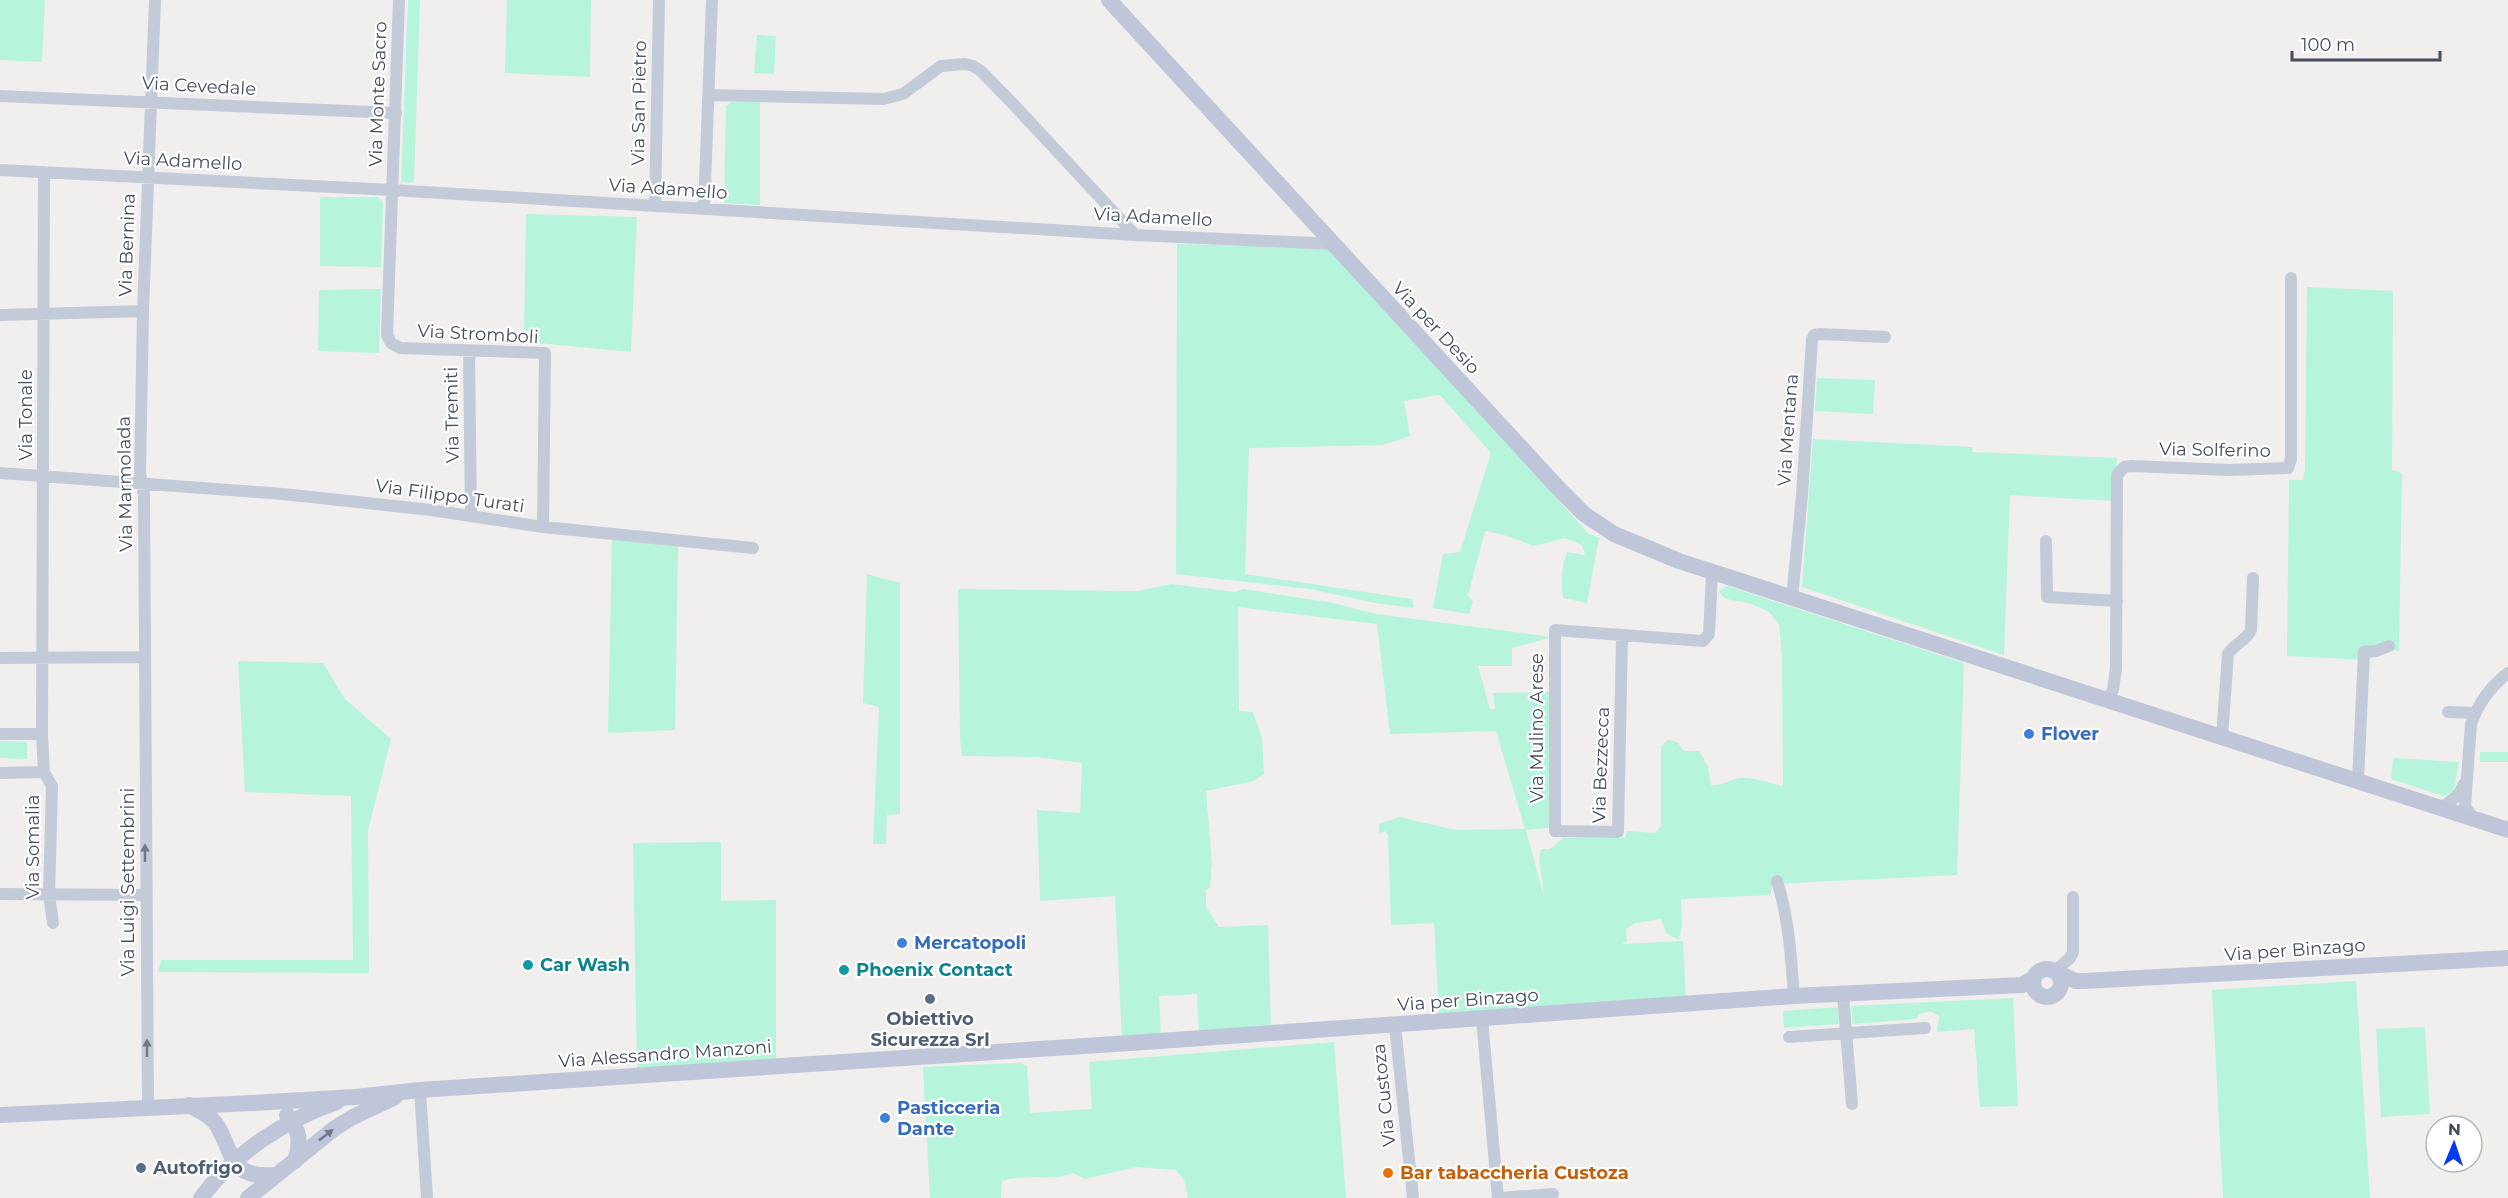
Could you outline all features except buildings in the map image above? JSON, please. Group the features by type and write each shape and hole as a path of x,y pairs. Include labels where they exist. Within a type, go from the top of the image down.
{"main road":[{"name":"Via per Desio","path":"1108,0 1584,514 1635,544 1712,573 1932,643 1963,660 2078,698 2107,700 2508,830"},
{"name":"Via per Binzago","path":"2031,985 2042,969 2067,979 2508,958"},
{"name":"Via per Binzago","path":"2031,985 2042,997 2050,997 2057,994 2067,979"},
{"name":"Via per Binzago","path":"1145,1042 1794,996 2031,985"},
{"name":"Via Alessandro Manzoni","path":"0,1115 356,1097 414,1090 1145,1042"},
{"path":"248,1198 353,1117 414,1090"},
{"path":"201,1198 233,1161 293,1122 330,1105 356,1097"},
{"path":"252,1103 275,1108 285,1113 293,1122 299,1137 299,1149 295,1161"},
{"path":"188,1104 210,1118 218,1127 233,1161 241,1168 254,1174 276,1175"}],"street":[{"name":"Via Bernina","path":"143,311 155,0"},
{"name":"Via Monte Sacro","path":"392,190 399,0"},
{"name":"Via San Pietro","path":"655,206 659,0"},
{"path":"704,209 712,0"},
{"path":"709,95 883,99 903,94 941,66 964,64 973,66 981,71 1009,100 1135,235"},
{"name":"Via Cevedale","path":"0,96 396,113"},
{"name":"Via Adamello","path":"0,170 392,190 1135,235 1334,243"},
{"name":"Via Tonale","path":"44,172 44,658"},
{"name":"Via Stromboli","path":"392,190 387,335 391,343 400,348 545,353 543,527"},
{"name":"Via Solferino","path":"2107,700 2113,690 2116,668 2117,475 2120,470 2132,466 2283,470 2290,465 2291,278"},
{"path":"0,315 143,311"},
{"name":"Via Marmolada","path":"143,311 140,472 144,657"},
{"name":"Via Mentana","path":"1792,598 1802,495 1812,340 1814,335 1820,334 1885,336"},
{"name":"Via Tremiti","path":"469,351 471,516"},
{"name":"Via Filippo Turati","path":"0,473 283,494 471,516 543,527 753,548"},
{"path":"2046,541 2047,597 2117,601"},
{"name":"Via Mulino Arese","path":"1555,831 1555,630 1622,637 1703,641 1708,639 1712,573"},
{"path":"2222,737 2228,654 2234,645 2247,637 2251,630 2253,578"},
{"name":"Via Bezzecca","path":"1555,831 1618,832 1622,637"},
{"path":"2358,782 2364,652 2376,651 2389,646"},
{"path":"0,658 144,657"},
{"name":"Via Luigi Settembrini","path":"144,657 148,1107"},
{"path":"0,734 42,734 44,658"},
{"path":"2473,818 2465,806 2471,724 2490,689 2508,673"},
{"path":"2448,712 2475,713"},
{"name":"Via Somalia","path":"42,734 44,772 52,786 49,895 53,923"},
{"path":"0,773 44,772"},
{"path":"2442,808 2459,794 2465,783"},
{"path":"1777,881 1782,894 1794,996"},
{"path":"0,894 146,895"},
{"path":"2067,979 2078,975 2070,958 2073,952 2073,897"},
{"name":"Via per Binzago","path":"2067,979 2070,958"},
{"path":"1843,995 1852,1104"},
{"path":"1482,1019 1499,1198 1553,1194"},
{"name":"Via Custoza","path":"1395,1025 1413,1198"},
{"path":"1789,1037 1925,1028"},
{"path":"414,1090 427,1198"}],"green space":[{"path":"0,0 45,0 42,62 0,60"},
{"path":"408,0 420,0 414,183 401,182"},
{"path":"507,0 591,0 590,77 505,73"},
{"path":"757,35 776,36 774,74 754,73"},
{"path":"731,102 760,102 760,205 724,203 726,106"},
{"path":"320,197 378,197 383,202 381,267 320,266"},
{"path":"526,214 637,217 631,352 528,342 524,336"},
{"path":"1177,244 1328,248 1588,533 1599,538 1587,603 1563,598 1562,592 1563,569 1567,552 1585,555 1582,545 1565,538 1534,546 1501,534 1485,531 1468,595 1473,602 1469,614 1433,608 1443,554 1460,552 1491,453 1440,395 1404,401 1410,436 1383,445 1249,448 1245,574 1412,599 1414,608 1375,603 1310,589 1176,574"},
{"path":"2307,287 2393,291 2392,470 2402,473 2399,652 2388,646 2376,651 2368,660 2287,656 2289,480 2303,480 2305,469"},
{"path":"381,289 379,353 318,351 319,290"},
{"path":"1817,378 1875,380 1873,414 1815,411"},
{"path":"1813,439 1973,447 1972,452 2117,458 2114,501 2010,495 2004,655 1802,587"},
{"path":"612,540 678,546 675,730 608,733"},
{"path":"867,574 900,583 900,814 887,815 886,844 873,844 879,707 863,703"},
{"path":"1172,584 1235,592 1243,589 1334,603 1376,614 1552,637 1512,648 1512,666 1478,666 1490,709 1495,709 1493,693 1552,692 1554,827 1526,830 1544,897 1539,859 1541,849 1550,849 1563,838 1625,838 1627,831 1655,833 1661,826 1661,746 1668,740 1677,742 1684,751 1699,751 1708,767 1711,785 1744,778 1783,786 1782,655 1779,624 1768,611 1748,603 1726,599 1719,592 1727,586 1964,663 1957,875 1773,884 1770,895 1681,899 1682,925 1679,940 1666,933 1661,919 1635,923 1626,929 1627,941 1622,944 1683,941 1686,999 1439,1014 1434,923 1391,925 1388,835 1385,831 1379,834 1379,824 1400,817 1455,830 1525,829 1496,731 1390,734 1377,624 1238,607 1239,711 1253,712 1262,738 1264,774 1254,781 1206,791 1212,863 1210,888 1206,889 1206,907 1219,927 1268,925 1271,1028 1199,1035 1197,994 1159,996 1161,1038 1122,1040 1115,896 1040,901 1037,810 1080,813 1082,763 1036,757 962,756 958,589 1137,591"},
{"path":"238,661 323,663 345,699 391,739 368,830 369,973 158,972 161,960 353,960 351,796 245,792"},
{"path":"0,741 27,742 27,759 0,758"},
{"path":"2480,752 2508,752 2508,762 2480,762"},
{"path":"2393,758 2459,762 2454,791 2443,796 2391,779"},
{"path":"721,842 721,901 776,900 776,1061 637,1068 633,843"},
{"path":"2356,981 2370,1198 2223,1198 2212,990"},
{"path":"2013,998 2018,1106 1980,1107 1974,1029 1937,1032 1939,1016 1930,1011 1919,1014 1916,1019 1853,1024 1851,1006"},
{"path":"1838,1007 1839,1024 1784,1028 1783,1011"},
{"path":"2425,1027 2430,1114 2381,1117 2376,1029"},
{"path":"1334,1042 1346,1198 1188,1198 1184,1180 1176,1170 1136,1167 1085,1179 1073,1173 1064,1176 1002,1181 1001,1198 930,1198 923,1067 1021,1063 1027,1066 1030,1113 1092,1109 1089,1062"}],"place":[{"name":"Flover","path":"2029,734"},
{"name":"Mercatopoli","path":"902,943"},
{"name":"Car Wash","path":"528,965"},
{"name":"Phoenix Contact","path":"844,970"},
{"name":"Obiettivo Sicurezza Srl","path":"930,999"},
{"name":"Pasticceria Dante","path":"885,1118"},
{"name":"Autofrigo","path":"141,1168"},
{"name":"Bar tabaccheria Custoza","path":"1388,1173"}]}
